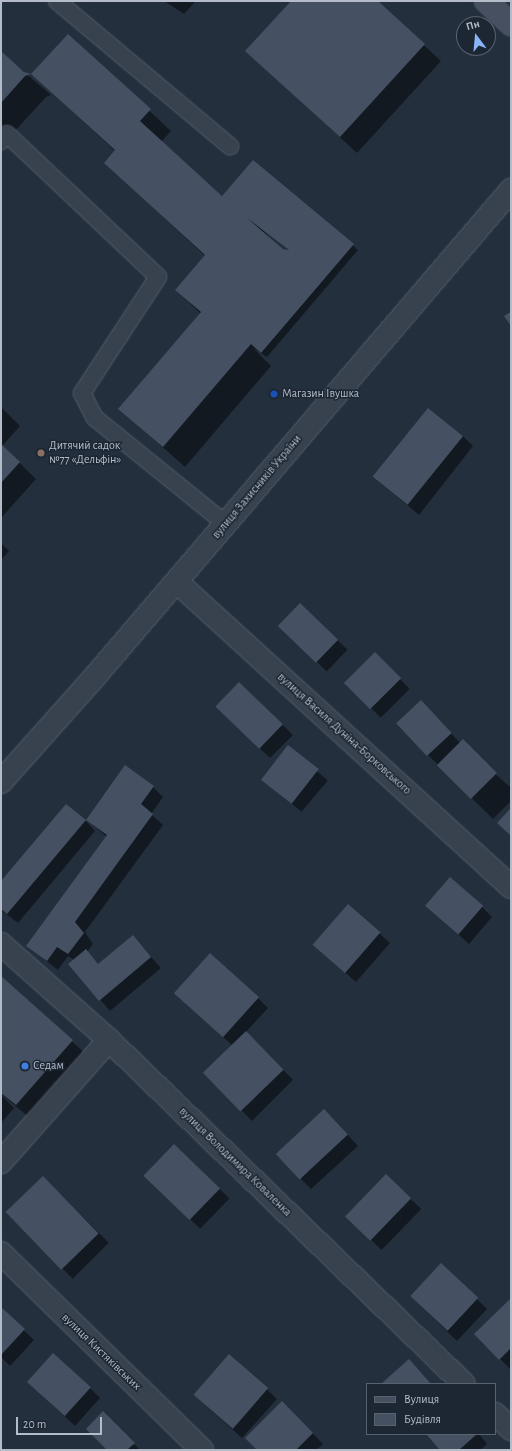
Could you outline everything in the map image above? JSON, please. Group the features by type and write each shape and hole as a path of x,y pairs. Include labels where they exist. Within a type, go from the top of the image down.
{"main road":[{"path":"486,1 511,24"}],"street":[{"name":"вулиця Захисників України","path":"1,782 177,582 511,190"},
{"name":"вулиця Василя Дуніна-Борковського","path":"177,582 511,887"},
{"name":"вулиця Володимира Коваленка","path":"1,944 109,1040 463,1383"},
{"path":"1,1162 109,1040"},
{"name":"вулиця Кистяківських","path":"1,1253 202,1450"},
{"path":"496,1415 511,1429"}],"lane":[{"path":"57,1 230,146"},
{"path":"1,141 7,134 158,277 82,393 95,418 226,524"}],"building":[{"path":"291,1 378,1 425,44 340,137 245,51"},
{"path":"68,34 151,109 140,121 222,196 253,160 354,244 261,353 251,344 163,447 118,409 201,312 175,290 205,255 104,163 115,150 31,74","holes":["247,218 289,250 283,249"]},
{"path":"1,51 24,72 31,74 25,76 1,103"},
{"path":"511,312 511,326 504,316"},
{"path":"428,408 463,436 408,505 373,476"},
{"path":"1,444 20,462 1,483"},
{"path":"300,603 338,640 316,663 278,626"},
{"path":"375,652 401,678 370,709 344,683"},
{"path":"239,682 283,724 259,749 215,706"},
{"path":"421,700 452,733 427,756 396,723"},
{"path":"463,739 497,773 471,799 437,765"},
{"path":"288,745 319,769 292,804 261,780"},
{"path":"125,765 154,786 141,804 153,814 75,922 84,933 68,954 57,947 47,961 26,946 107,835 86,820"},
{"path":"66,804 86,820 7,914 1,909 1,881"},
{"path":"511,808 511,836 497,823"},
{"path":"450,877 483,906 458,935 425,906"},
{"path":"348,904 380,932 345,973 313,945"},
{"path":"133,935 151,957 99,1001 68,964 86,949 98,964"},
{"path":"210,953 259,997 223,1037 174,993"},
{"name":"Седам","path":"1,976 73,1040 16,1105 1,1093"},
{"path":"246,1031 284,1070 240,1112 203,1073"},
{"path":"324,1109 348,1135 300,1180 276,1154"},
{"path":"174,1144 220,1188 189,1220 143,1176"},
{"path":"386,1174 411,1198 370,1241 345,1216"},
{"path":"43,1176 99,1234 61,1270 6,1212"},
{"path":"441,1263 478,1298 448,1331 410,1296"},
{"path":"511,1298 511,1348 499,1360 474,1334"},
{"path":"1,1307 25,1329 1,1355"},
{"path":"53,1353 91,1387 65,1416 27,1382"},
{"path":"229,1354 268,1388 233,1429 194,1395"},
{"path":"409,1359 430,1383 382,1383"},
{"path":"282,1401 313,1433 296,1450 257,1450 245,1438"},
{"path":"103,1411 135,1443 127,1450 107,1450 86,1429"},
{"path":"427,1435 476,1435 459,1450 440,1450"}],"place":[{"name":"Магазин Івушка","path":"274,394"},
{"name":"Дитячий садок №77 «Дельфін»","path":"41,453"},
{"name":"Седам","path":"25,1066"}]}
